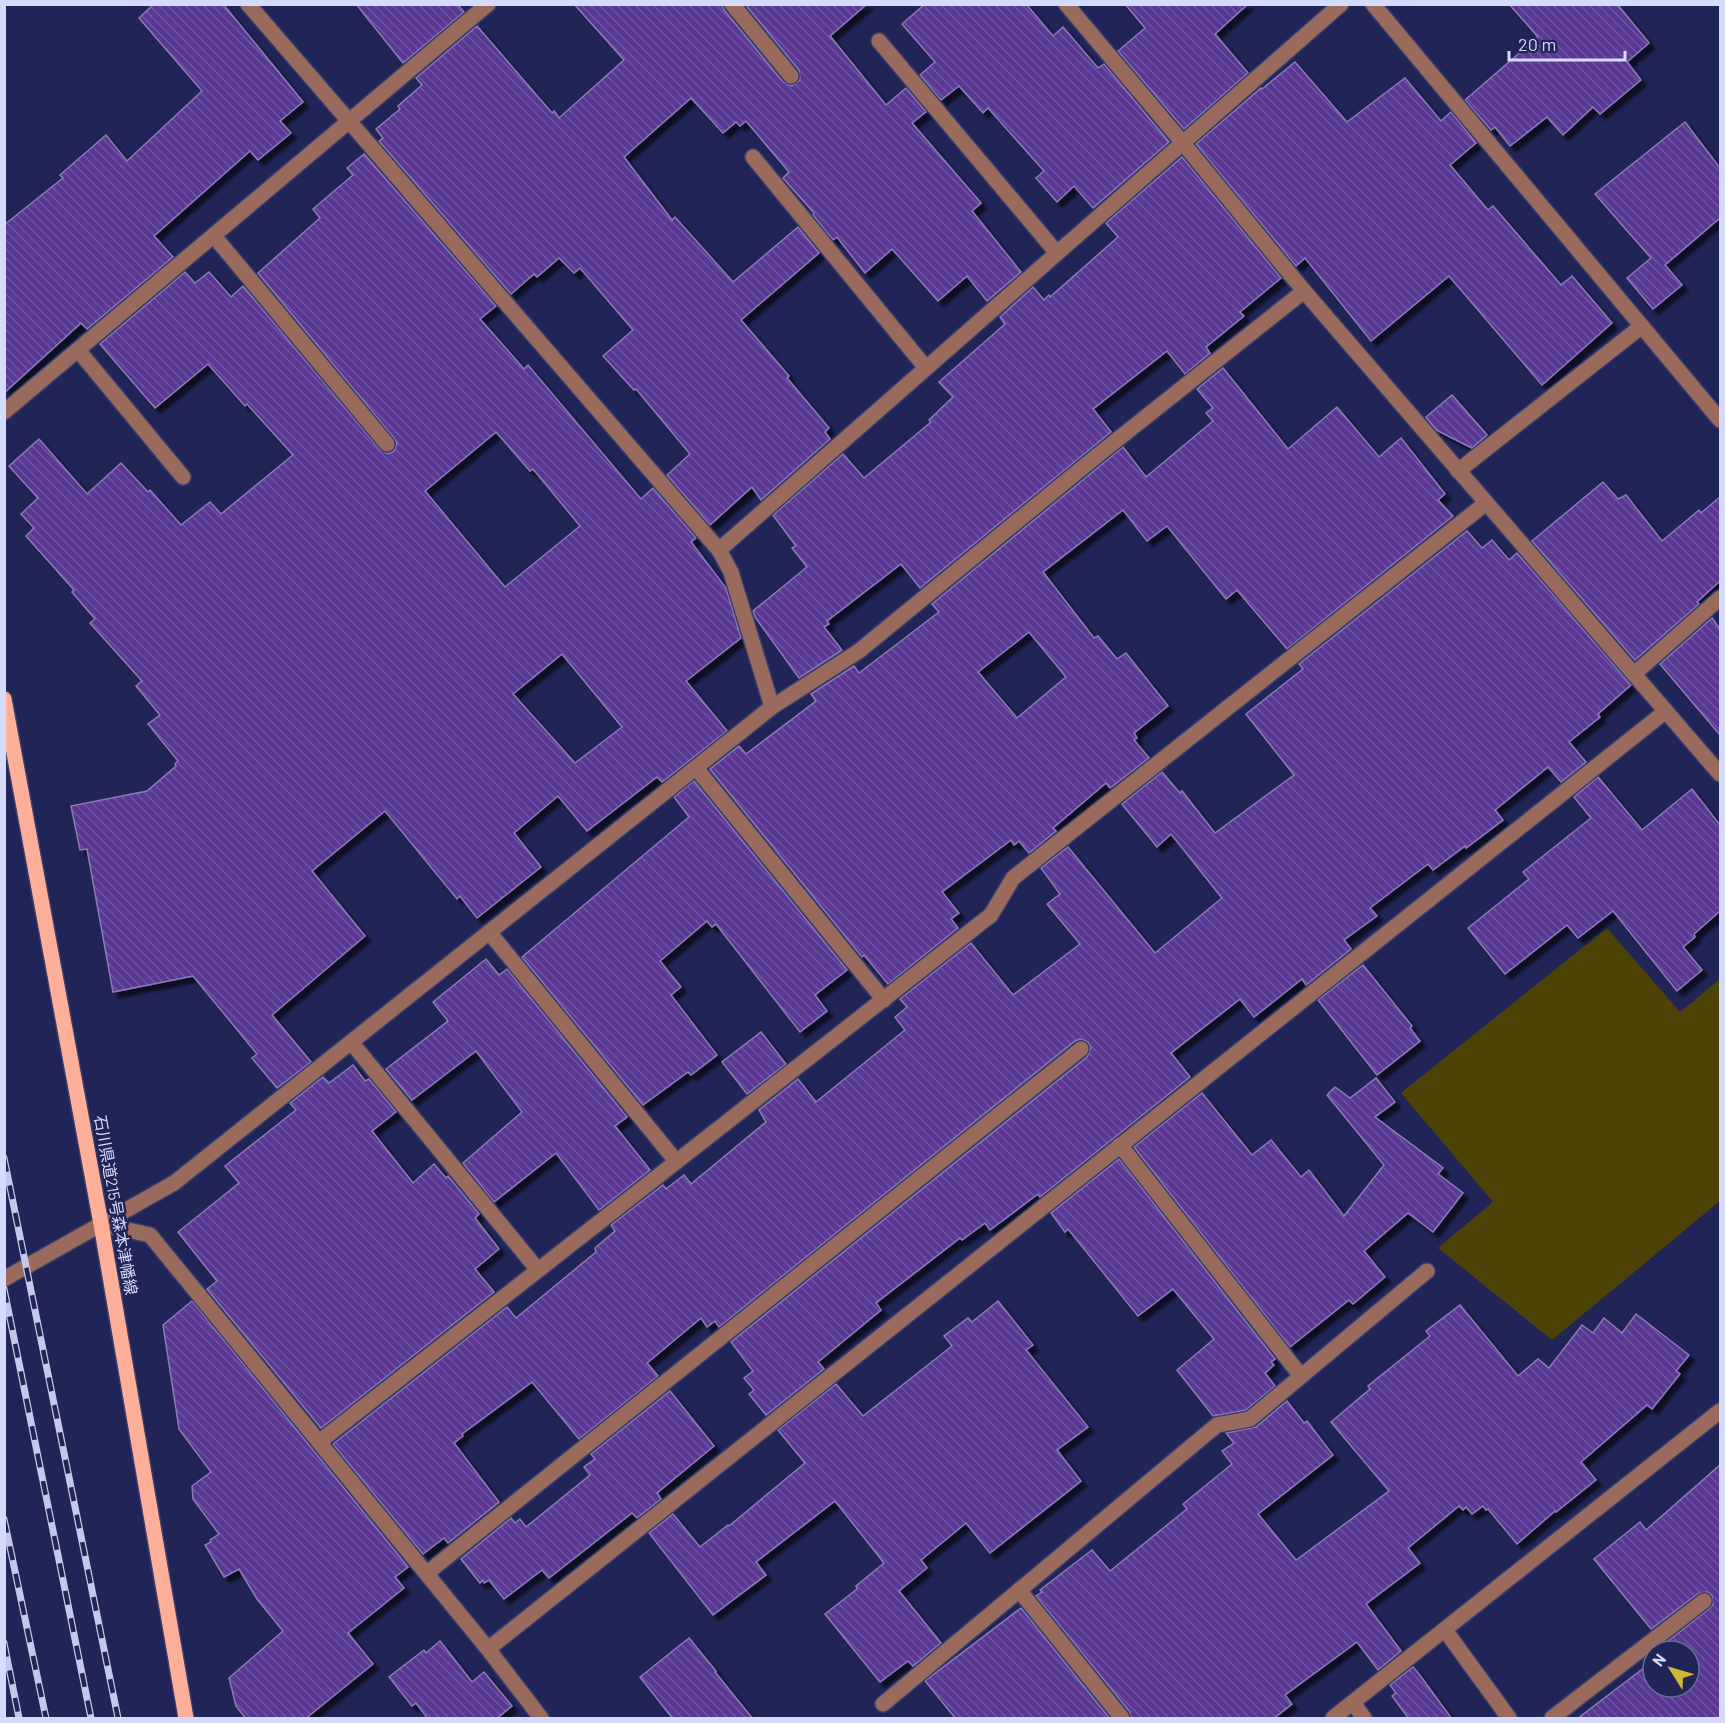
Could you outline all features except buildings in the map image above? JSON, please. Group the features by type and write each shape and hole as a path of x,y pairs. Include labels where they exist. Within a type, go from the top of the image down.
{"main road":[{"name":"石川県道215号森本津幡線","path":"4,699 101,1224 186,1719"}],"street":[{"path":"248,4 719,550 731,572 772,707"},
{"path":"4,412 488,4"},
{"path":"732,4 791,76"},
{"path":"1066,4 1183,142 1304,291 1720,774"},
{"path":"719,550 1341,4"},
{"path":"1373,4 1720,420"},
{"path":"879,41 1057,253"},
{"path":"753,158 926,368"},
{"path":"214,236 387,444"},
{"path":"4,1279 174,1183 772,707 859,651 1093,459 1304,291"},
{"path":"1458,471 1641,326"},
{"path":"78,350 183,477"},
{"path":"319,1442 991,915 1013,878 1486,503"},
{"path":"1634,674 1720,598"},
{"path":"488,1649 1666,711"},
{"path":"696,768 884,1000"},
{"path":"489,932 676,1161"},
{"path":"351,1042 538,1270"},
{"path":"427,1573 1081,1049"},
{"path":"1120,1145 1301,1376"},
{"path":"101,1224 150,1235 427,1573 541,1719"},
{"path":"882,1704 1217,1425 1250,1419 1427,1271"},
{"path":"1333,1719 1720,1411"},
{"path":"1019,1590 1122,1719"},
{"path":"1552,1719 1704,1601"},
{"path":"1445,1630 1509,1719"},
{"path":"1353,1703 1364,1719"}],"shaded area":[{"path":"1607,928 1680,1012 1720,979 1720,1201 1552,1340 1438,1248 1493,1202 1401,1093"}],"railway":[{"path":"4,1158 118,1718"},
{"path":"4,1289 91,1718"},
{"path":"4,1519 46,1718"},
{"path":"4,1643 19,1718"}]}
